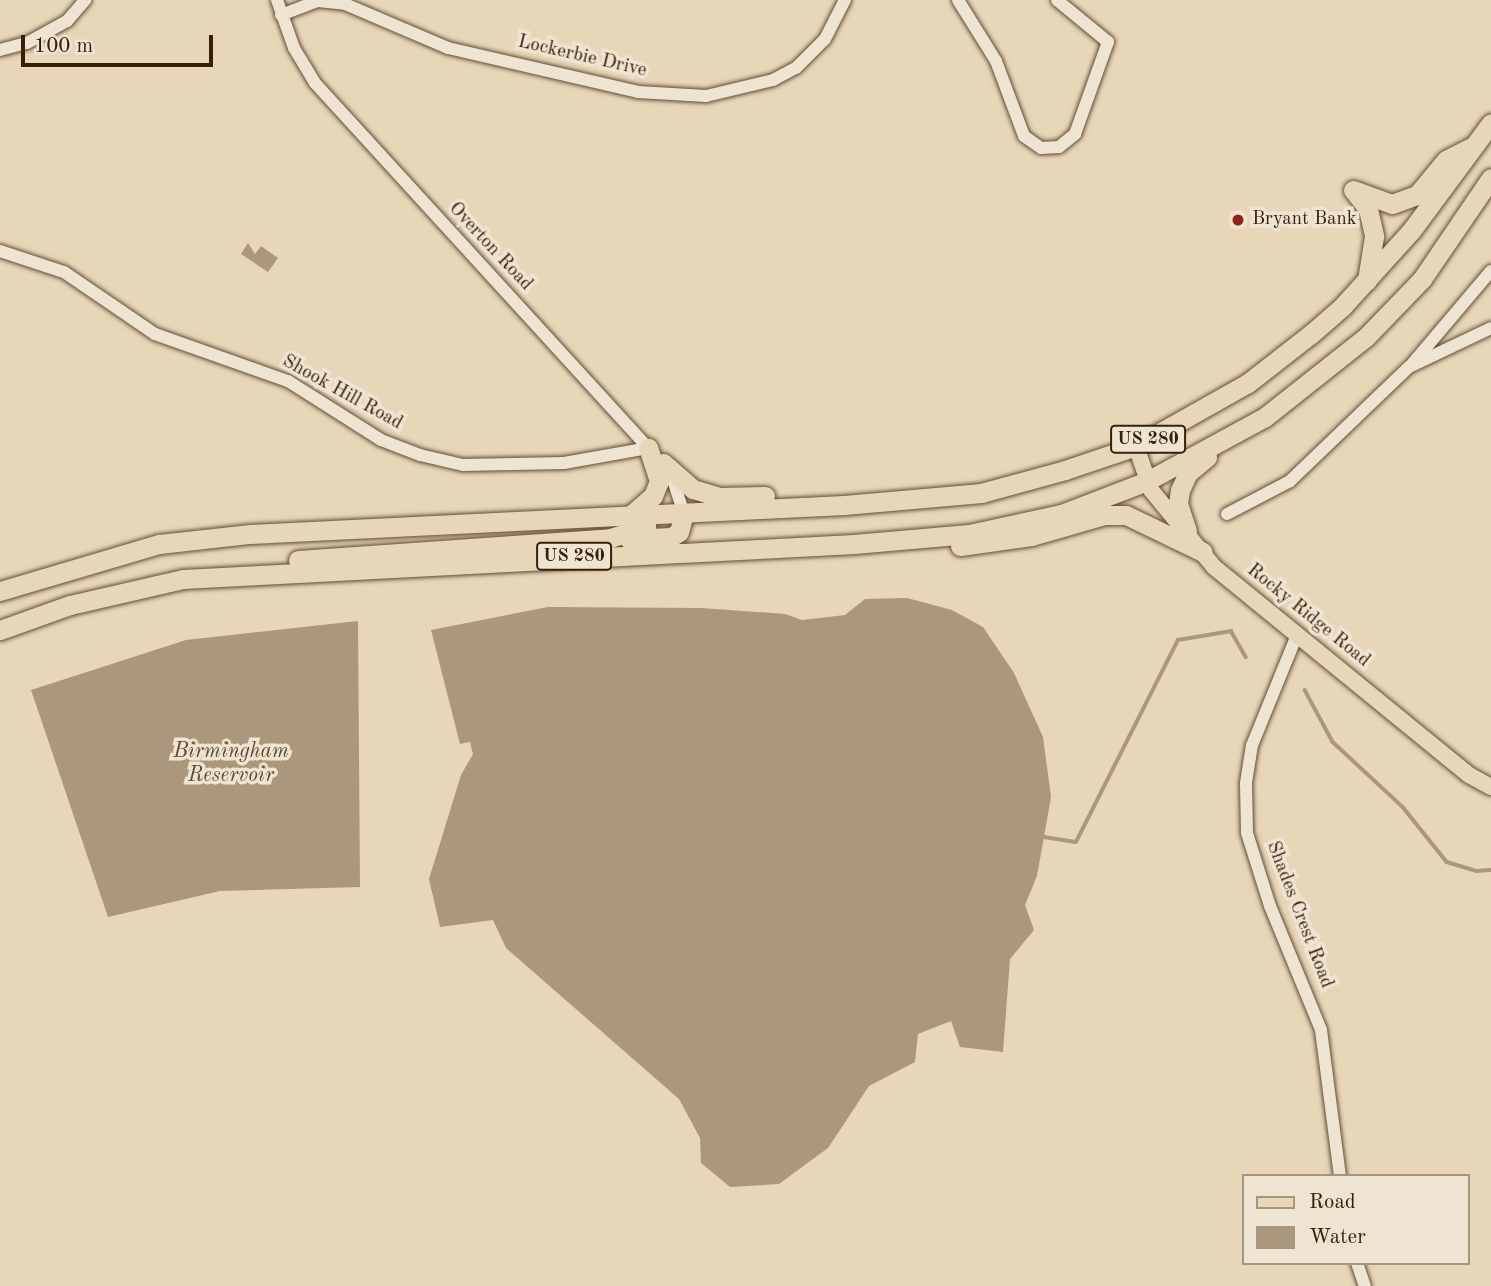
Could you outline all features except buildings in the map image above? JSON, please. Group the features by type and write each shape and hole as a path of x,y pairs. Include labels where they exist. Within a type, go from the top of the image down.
{"highway":[{"name":"US 280","path":"0,591 159,544 250,534 684,513 981,493 1136,446 1248,383 1311,334 1367,280 1411,231 1491,123"},
{"path":"1367,280 1374,236 1368,209 1353,190 1392,204 1417,195 1446,160 1474,146"},
{"name":"US 280","path":"0,630 70,604 183,579 854,544 969,534 1061,514 1147,481 1265,417 1366,337 1422,279 1491,177"},
{"path":"1187,531 1178,503 1180,490 1188,473 1221,441"},
{"path":"610,538 646,527 631,515 653,496 659,481 648,448"},
{"path":"663,463 692,489 720,497 841,494 909,499"},
{"path":"183,579 341,554 610,538 671,537 678,532 684,513"},
{"path":"854,544 881,550 984,544 1115,515 1144,521 1203,552"}],"main road":[{"name":"Rocky Ridge Road","path":"1136,446 1147,481 1214,567 1469,775 1491,787"}],"street":[{"path":"0,50 27,43 67,21 85,0"},
{"name":"Overton Road","path":"277,0 281,15 314,83 663,463 678,485 684,513"},
{"name":"Lockerbie Drive","path":"281,15 318,2 345,4 448,48 638,92 706,96 773,80 796,68 825,39 845,0"},
{"path":"958,0 996,61 1024,136 1041,148 1059,147 1075,134 1108,42 1057,0"},
{"name":"Shook Hill Road","path":"0,251 64,272 155,334 288,381 381,440 420,455 463,465 564,463 648,448"},
{"path":"1227,514 1290,481 1409,367 1491,271"},
{"path":"1409,367 1491,328"},
{"name":"Shades Crest Road","path":"1297,635 1251,745 1246,784 1247,834 1270,906 1321,1030 1340,1174"},
{"path":"1358,1265 1365,1286"}],"water":[{"path":"248,243 255,254 261,246 278,258 268,272 241,254"},
{"path":"907,598 952,610 983,627 1014,673 1043,737 1051,797 1037,876 1025,905 1034,930 1010,959 1003,1052 960,1047 951,1021 918,1034 915,1062 869,1086 828,1148 779,1184 730,1187 701,1163 700,1138 679,1099 506,948 493,920 440,927 429,879 461,775 473,754 470,742 460,744 431,630 548,607 701,608 785,614 802,620 845,615 865,599"},
{"name":"Birmingham Reservoir","path":"358,621 360,887 220,891 108,917 31,690 186,640"}],"waterway":[{"path":"1044,837 1076,842 1178,640 1231,631 1246,657"},
{"path":"1305,690 1333,742 1403,807 1447,862 1476,871 1491,870"}],"place":[{"name":"Bryant Bank","path":"1238,220"}]}
